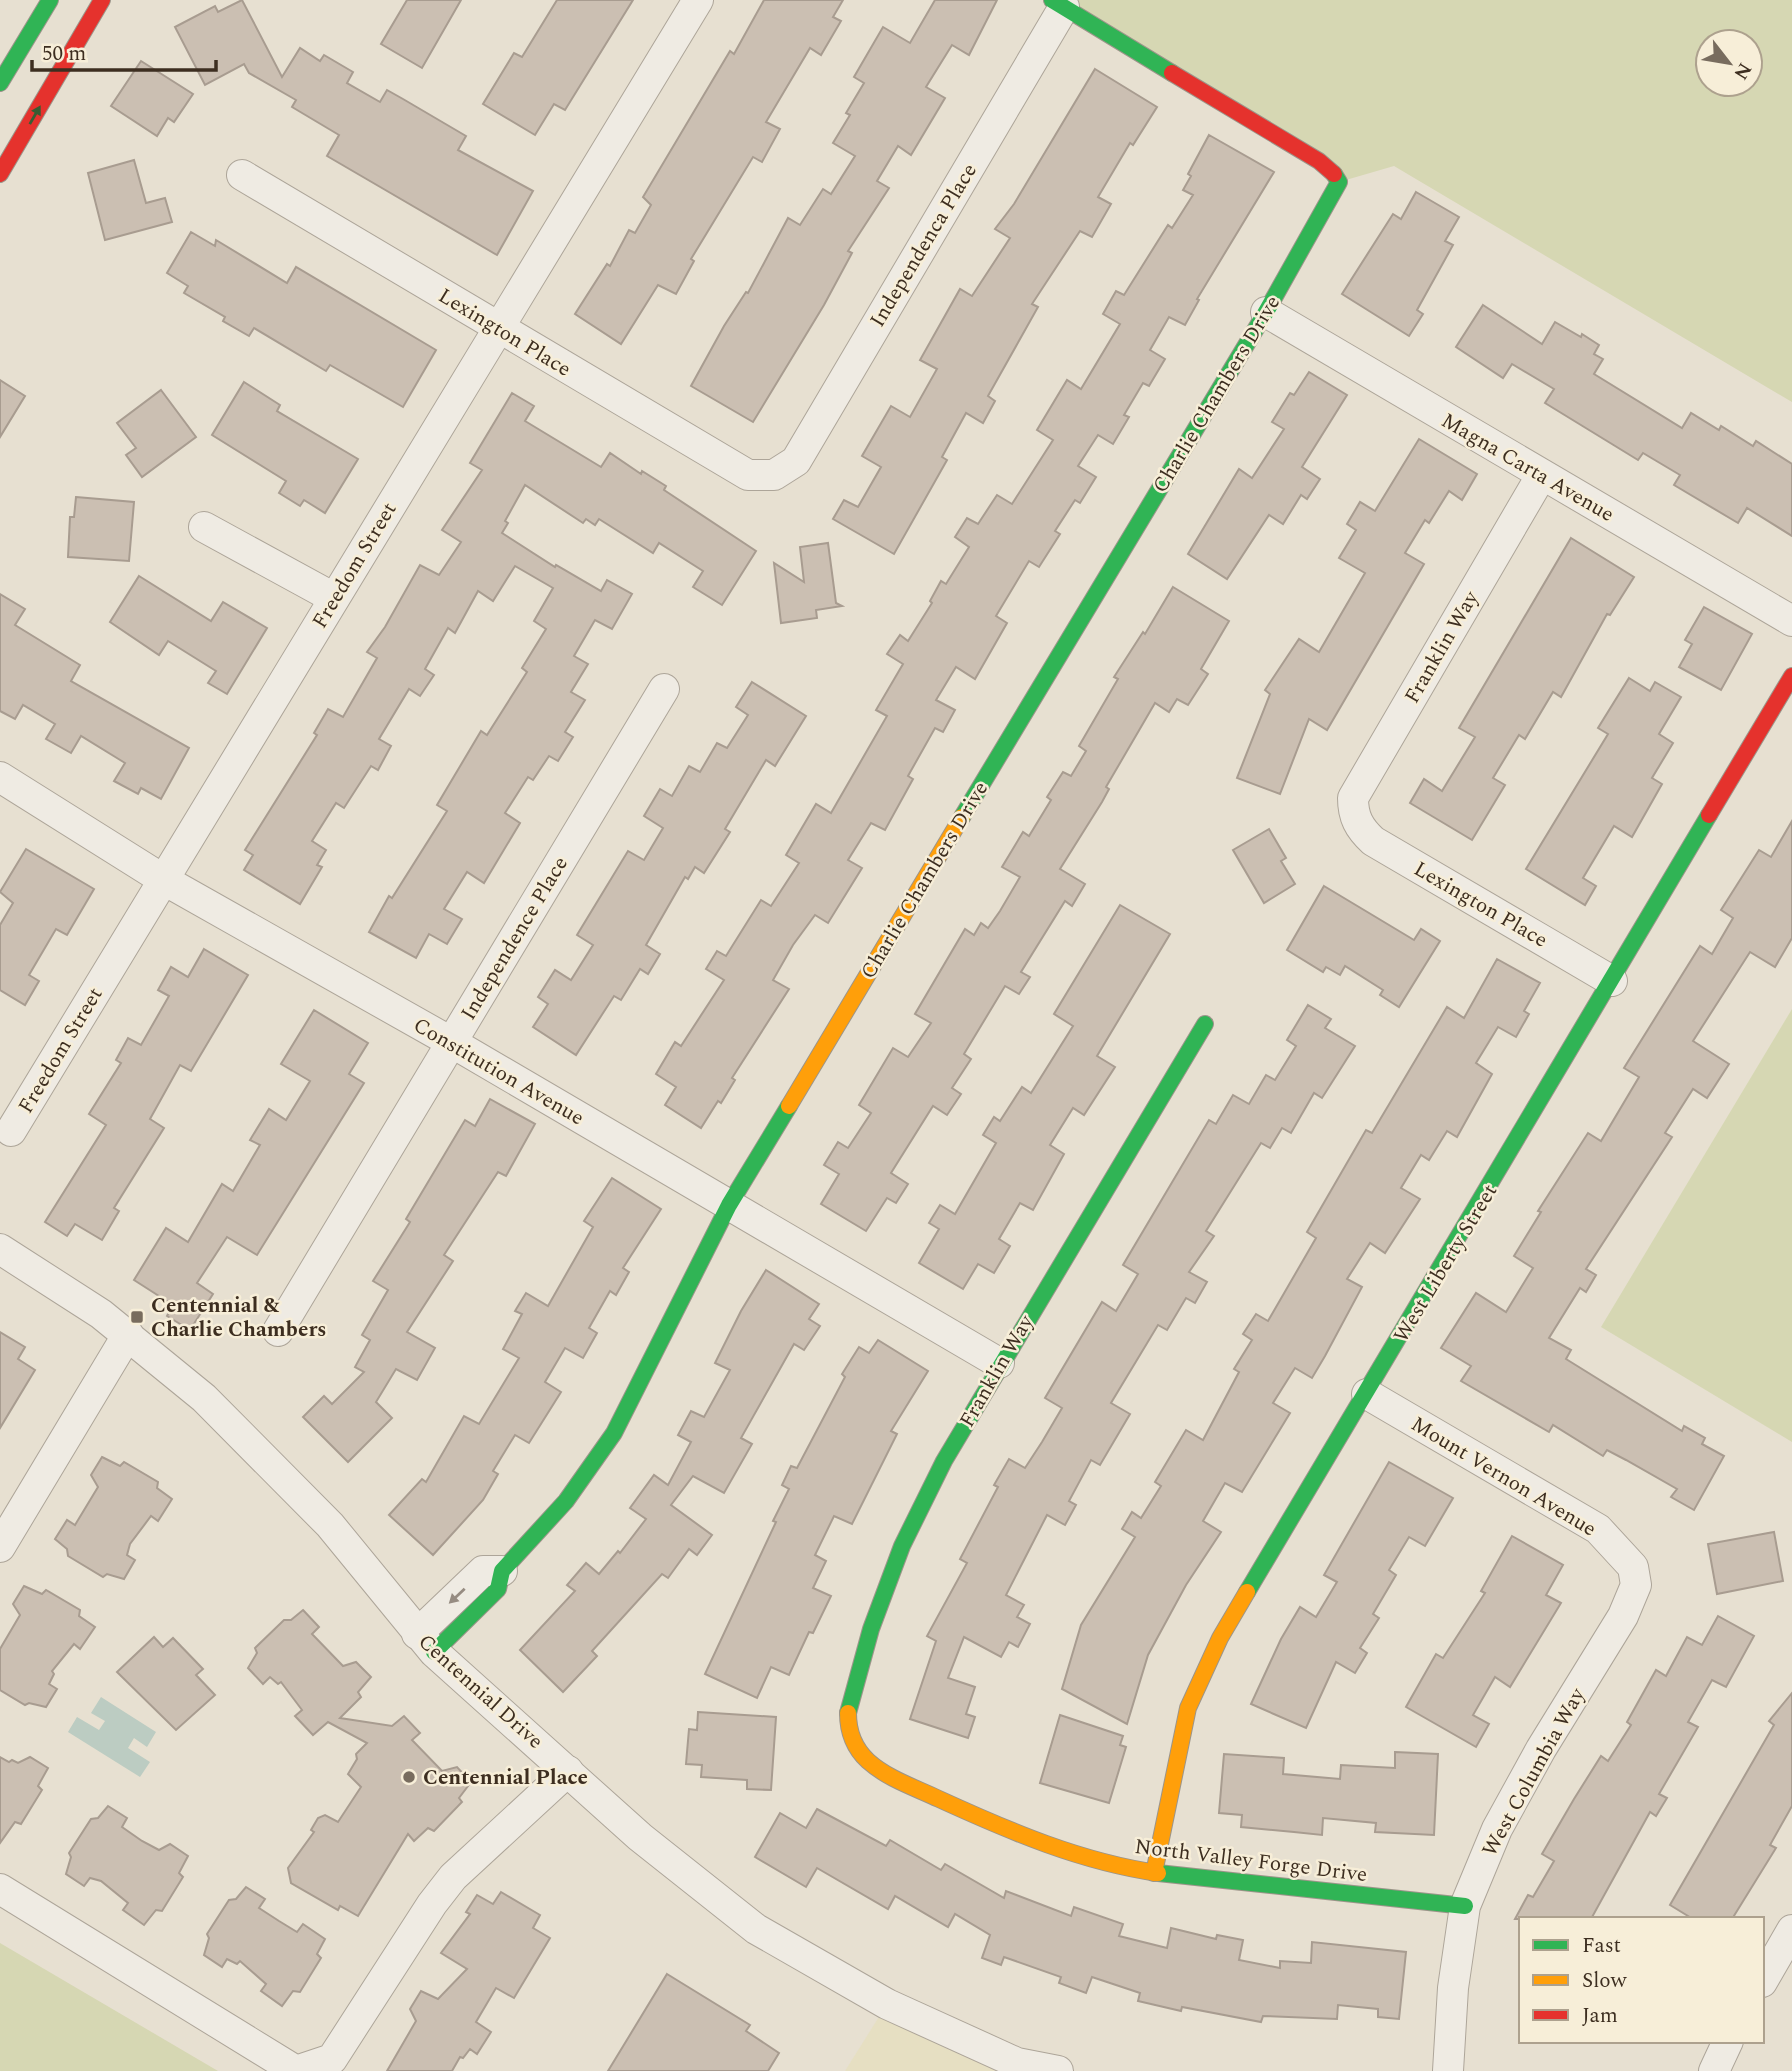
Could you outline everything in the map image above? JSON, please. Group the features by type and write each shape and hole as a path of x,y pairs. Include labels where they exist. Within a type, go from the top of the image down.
{"street":[{"path":"0,83 50,0"},
{"path":"0,174 102,0"},
{"name":"Freedom Street","path":"11,1131 698,0"},
{"name":"Charlie Chambers Drive","path":"425,1643 483,1572 502,1571 566,1501 614,1433 729,1205 1266,312 1339,182 1332,170 1319,161 1058,3"},
{"name":"Independenca Place","path":"774,475 796,461 1058,3"},
{"name":"Lexington Place","path":"242,175 748,475 774,475"},
{"name":"Magna Carta Avenue","path":"1266,312 1792,621"},
{"name":"Franklin Way","path":"1356,821 1353,798 1541,475"},
{"path":"204,527 334,598"},
{"name":"West Liberty Street","path":"1154,1873 1188,1708 1220,1638 1792,676"},
{"name":"Independence Place","path":"278,1331 664,689"},
{"name":"Constitution Avenue","path":"0,776 164,880 451,1042 999,1363"},
{"name":"Lexington Place","path":"1356,821 1373,841 1612,981"},
{"name":"Franklin Way","path":"853,1742 848,1724 849,1702 902,1546 944,1461 999,1363 1205,1024"},
{"name":"Centennial Drive","path":"0,1249 128,1334 204,1398 277,1468 330,1525 425,1643 640,1837 756,1929 887,2004 1015,2067 1058,2071"},
{"path":"0,1547 128,1334"},
{"name":"Mount Vernon Avenue","path":"1367,1394 1598,1529 1633,1567"},
{"name":"West Columbia Way","path":"1448,2071 1452,1988 1465,1906 1503,1818 1541,1749 1623,1616 1636,1585 1633,1567"},
{"name":"North Valley Forge Drive","path":"853,1742 867,1760 886,1774 937,1800 1071,1853 1154,1873 1465,1906"},
{"path":"0,1889 296,2071 313,2068 332,2059 453,1877 568,1771"},
{"path":"1764,1979 1792,1930"},
{"path":"1714,2071 1727,2043"}],"shaded area":[{"path":"101,1697 156,1732 147,1747 134,1738 128,1748 150,1762 140,1777 68,1732 77,1717 99,1730 105,1721 91,1713"},
{"path":"887,2004 1014,2071 845,2071"}],"green space":[{"path":"1052,0 1792,0 1792,402 1394,166 1339,182"},
{"path":"1792,1009 1792,1442 1601,1327"},
{"path":"0,1943 218,2071 0,2071"}],"building":[{"path":"242,0 282,77 300,48 320,61 324,55 353,72 347,83 380,102 387,90 403,99 466,136 458,150 533,191 497,255 327,156 339,135 292,107 296,100 249,73 244,64 205,85 175,27 215,6 218,12"},
{"path":"407,0 461,0 422,68 381,44"},
{"path":"557,0 633,0 565,110 554,104 535,135 483,104 514,53 522,57"},
{"path":"764,0 843,0 833,17 841,21 821,55 810,48 766,122 780,129 762,162 753,157 691,259 694,261 676,294 658,285 621,344 575,314 607,264 610,266 629,230 635,233 651,205 643,197 730,51 734,54"},
{"path":"935,0 997,0 969,55 952,45 926,87 945,98 911,155 898,146 877,181 889,188 848,251 852,253 824,305 753,422 691,386 724,326 746,292 748,293 788,218 800,225 823,189 831,194 855,156 833,143 850,115 846,113 864,83 854,77 883,27 910,43"},
{"path":"141,61 193,94 174,122 168,118 157,136 111,106"},
{"path":"1095,69 1157,107 1133,145 1130,143 1098,197 1111,204 1092,237 1080,231 1032,304 1038,307 988,396 995,401 983,423 966,413 942,457 947,460 894,554 833,519 844,500 858,507 881,467 862,456 891,406 910,417 937,369 920,360 960,289 972,296 1010,238 995,229 1014,204"},
{"path":"1209,135 1274,172 1197,299 1199,300 1185,325 1169,317 1150,350 1165,359 1149,386 1143,383 1124,415 1129,417 1113,444 1098,435 1078,466 1096,477 1080,503 1075,500 1055,531 1060,534 1039,567 1029,561 996,616 1007,623 975,679 956,667 936,700 955,710 943,732 935,728 908,776 913,779 885,830 871,823 848,860 862,868 828,923 815,915 793,945 773,980 789,989 732,1078 735,1080 721,1103 718,1101 701,1128 665,1105 676,1087 656,1074 675,1042 681,1046 724,980 706,969 717,951 726,956 761,900 771,906 799,863 786,855 816,804 831,813 887,716 876,710 903,664 887,654 900,635 908,641 932,603 930,601 941,581 946,584 969,547 955,537 967,518 978,524 997,495 1012,504 1053,440 1037,430 1067,380 1081,389 1120,324 1103,314 1116,291 1124,295 1168,225 1172,228 1193,195 1183,190 1191,176 1188,174"},
{"path":"134,160 146,203 165,198 172,222 105,240 88,173"},
{"path":"1416,192 1459,217 1445,241 1453,245 1417,310 1423,314 1409,336 1342,294 1393,214 1401,219"},
{"path":"191,232 215,246 216,240 287,283 296,267 436,350 403,407 330,365 326,371 254,328 249,336 223,321 225,317 184,293 188,286 167,273"},
{"path":"1483,305 1542,344 1555,322 1581,337 1582,334 1599,345 1594,354 1603,359 1594,374 1682,428 1691,413 1719,430 1721,426 1753,446 1756,441 1792,464 1792,536 1747,508 1738,523 1674,485 1680,475 1643,453 1638,460 1545,403 1554,389 1512,364 1503,378 1456,347"},
{"path":"1309,372 1347,395 1302,467 1320,479 1307,499 1301,495 1283,524 1269,515 1227,579 1188,554 1239,469 1252,478 1284,429 1272,422 1290,393 1294,395"},
{"path":"0,380 25,396 0,437"},
{"path":"244,382 280,405 277,411 358,459 325,513 304,500 300,506 279,493 286,481 212,435"},
{"path":"161,390 196,437 142,477 126,455 136,448 117,423"},
{"path":"512,393 534,406 525,421 601,467 610,453 641,474 642,471 666,486 664,490 756,551 722,605 693,587 703,571 659,543 653,553 599,519 595,525 586,519 583,523 525,485 505,521 508,523 502,533 555,567 556,565 601,591 607,580 632,594 612,629 595,620 574,656 588,664 571,692 585,700 565,732 573,737 558,761 549,756 533,780 528,777 505,813 520,823 484,883 467,872 444,909 462,919 447,944 429,934 416,958 369,932 389,896 392,898 447,811 437,805 481,731 487,735 527,672 522,668 546,629 534,621 553,588 515,566 493,601 478,591 455,633 448,628 425,669 434,675 420,696 409,689 379,739 391,746 378,770 371,766 344,808 336,803 312,841 326,850 317,865 322,867 300,904 244,870 253,855 245,850 317,735 314,733 328,709 343,717 377,658 367,652 385,627 420,565 439,575 461,542 442,530 482,470 470,463"},
{"path":"1419,439 1477,474 1462,500 1449,491 1429,523 1425,520 1405,553 1424,564 1327,730 1309,719 1280,794 1237,778 1270,694 1265,690 1299,639 1319,652 1365,573 1339,558 1356,530 1347,524 1360,502 1375,511"},
{"path":"76,497 134,502 129,561 68,557 70,517 74,517"},
{"path":"1571,538 1634,577 1610,615 1607,614 1561,697 1553,692 1525,739 1519,735 1493,778 1505,785 1472,840 1410,803 1424,779 1442,791 1475,737 1459,728"},
{"path":"828,543 836,603 842,606 816,610 817,618 781,623 774,563 804,582 800,547"},
{"path":"139,576 211,621 223,602 267,628 227,694 208,683 216,671 168,641 159,655 110,622"},
{"path":"1173,587 1229,621 1201,669 1208,674 1188,705 1177,699 1169,712 1155,703 1106,787 1109,789 1102,802 1060,869 1085,884 1072,906 1065,901 1021,972 1030,977 1019,994 1005,986 964,1054 971,1059 952,1088 961,1094 947,1115 933,1106 891,1173 908,1184 896,1203 887,1198 866,1231 821,1204 839,1174 824,1165 838,1142 848,1148 871,1113 859,1105 893,1048 908,1057 931,1023 915,1014 965,929 974,935 981,923 988,928 1000,911 1020,877 1002,867 1023,832 1029,836 1051,800 1047,797 1063,772 1071,776 1086,751 1079,746 1118,679 1114,677 1143,632 1145,634"},
{"path":"0,594 25,609 15,625 80,665 71,681 189,748 161,799 141,788 138,794 114,781 125,763 81,736 71,753 46,739 55,724 23,705 15,719 0,711"},
{"path":"1704,607 1752,634 1721,690 1679,667 1692,644 1685,640"},
{"path":"1629,678 1650,691 1655,682 1681,697 1659,734 1673,743 1652,778 1662,784 1632,837 1614,826 1583,878 1596,886 1585,905 1526,869 1608,734 1598,728"},
{"path":"752,682 806,716 775,766 766,760 725,829 730,832 704,873 695,867 688,879 685,877 646,945 660,954 648,974 640,969 621,1000 614,996 576,1055 533,1027 548,1004 538,997 555,970 571,980 593,945 577,935 628,851 644,860 663,828 644,816 660,789 672,796 689,766 700,772 717,743 727,748 748,715 736,707"},
{"path":"1792,821 1792,938 1775,967 1750,952 1693,1041 1729,1064 1707,1098 1693,1089 1665,1133 1672,1137 1586,1269 1596,1275 1586,1292 1580,1288 1549,1338 1571,1350 1566,1359 1682,1431 1684,1426 1705,1438 1702,1444 1724,1456 1694,1510 1671,1497 1677,1489 1626,1460 1607,1450 1603,1456 1553,1425 1549,1432 1461,1381 1471,1366 1441,1348 1476,1293 1506,1312 1533,1268 1514,1256 1541,1212 1538,1211 1588,1133 1601,1141 1639,1077 1624,1068 1700,946 1712,954 1733,918 1721,910 1759,850 1771,857"},
{"path":"1269,829 1286,858 1281,861 1295,884 1264,903 1233,850"},
{"path":"26,849 94,889 67,935 56,929 29,975 39,981 25,1005 0,990 0,925 13,903 0,892"},
{"path":"1324,886 1414,940 1421,929 1440,941 1399,1007 1380,995 1383,990 1345,966 1340,975 1326,967 1323,972 1287,950"},
{"path":"1120,905 1170,934 1097,1056 1115,1067 1084,1115 1073,1108 1050,1145 1064,1154 1033,1210 1020,1203 999,1239 1010,1246 994,1273 978,1264 963,1289 919,1263 939,1229 929,1223 940,1205 955,1214 996,1143 983,1135 994,1117 1000,1121 1022,1087 1031,1093 1073,1026 1054,1014"},
{"path":"204,949 248,975 191,1071 180,1065 150,1119 164,1128 114,1208 119,1211 102,1240 75,1224 67,1236 45,1222 106,1125 89,1114 121,1063 116,1060 128,1038 141,1045 169,996 158,990 171,967 188,977"},
{"path":"1497,959 1540,983 1524,1011 1529,1014 1516,1037 1498,1027 1476,1063 1492,1074 1457,1137 1447,1131 1429,1160 1421,1155 1401,1188 1420,1199 1385,1253 1370,1243 1347,1279 1362,1287 1312,1378 1295,1368 1273,1403 1290,1413 1242,1492 1225,1483 1203,1521 1221,1532 1186,1585 1148,1655 1127,1724 1062,1689 1081,1625 1135,1537 1122,1529 1132,1512 1141,1518 1161,1486 1155,1482 1186,1430 1203,1440 1239,1372 1234,1369 1252,1340 1243,1334 1256,1314 1268,1321 1316,1238 1307,1232 1366,1130 1372,1133 1447,1007 1464,1018"},
{"path":"1308,1005 1331,1019 1325,1028 1355,1046 1322,1098 1314,1093 1291,1133 1282,1128 1270,1148 1261,1143 1206,1231 1214,1236 1189,1272 1207,1282 1195,1303 1186,1298 1167,1330 1158,1325 1111,1403 1130,1414 1100,1465 1091,1460 1069,1501 1076,1505 1065,1525 1047,1515 1006,1595 1024,1605 1017,1617 1030,1624 1018,1647 1009,1642 1001,1657 964,1637 948,1678 975,1687 966,1714 975,1717 968,1738 910,1719 936,1641 927,1636 967,1563 960,1559 998,1487 994,1485 1009,1459 1025,1468 1042,1442 1062,1408 1045,1398 1102,1302 1116,1311 1138,1274 1123,1265 1209,1120 1216,1124 1233,1095 1249,1104 1266,1075 1275,1080 1296,1046 1287,1040"},
{"path":"314,1010 368,1043 349,1074 364,1083 257,1255 227,1237 197,1283 213,1294 190,1330 167,1316 173,1305 134,1280 166,1228 188,1242 222,1184 233,1191 260,1145 250,1140 269,1109 286,1120 310,1081 281,1064"},
{"path":"490,1099 535,1124 506,1176 498,1172 444,1255 453,1261 407,1332 435,1348 417,1380 396,1369 376,1402 392,1418 348,1462 303,1417 324,1396 332,1404 364,1372 355,1367 370,1340 362,1335 388,1290 373,1281 410,1222 406,1219 465,1120 475,1126"},
{"path":"612,1178 661,1209 623,1268 629,1272 616,1295 610,1291 589,1328 597,1333 583,1358 565,1348 545,1382 561,1392 529,1443 515,1435 493,1471 498,1474 483,1500 433,1555 389,1515 422,1479 426,1482 464,1416 479,1424 519,1358 503,1349 522,1314 515,1311 526,1293 548,1306 593,1227 584,1221"},
{"path":"766,1270 819,1304 809,1319 820,1326 804,1350 794,1344 741,1438 752,1444 724,1493 693,1476 671,1505 712,1535 697,1555 689,1549 668,1578 662,1574 592,1651 597,1656 563,1692 520,1650 575,1591 567,1585 586,1563 599,1574 618,1551 620,1553 646,1519 630,1508 654,1475 668,1485 691,1442 678,1435 691,1411 704,1417 730,1370 715,1363 741,1311"},
{"path":"0,1332 25,1347 18,1359 35,1370 0,1428"},
{"path":"878,1340 928,1371 891,1431 897,1434 852,1524 834,1516 815,1555 826,1561 813,1588 831,1596 813,1633 809,1632 789,1675 771,1667 757,1698 705,1674 776,1522 773,1521 789,1489 782,1485 791,1466 797,1468 845,1377 842,1374 859,1347 869,1353"},
{"path":"102,1457 120,1466 124,1462 158,1482 157,1488 172,1499 158,1521 151,1516 130,1544 127,1555 135,1560 124,1579 107,1574 103,1577 68,1556 67,1549 55,1539 67,1520 75,1525 98,1487 91,1475"},
{"path":"1389,1462 1453,1498 1425,1546 1409,1537 1389,1570 1396,1575 1373,1614 1379,1618 1360,1648 1367,1653 1355,1673 1336,1662 1306,1728 1251,1704 1281,1639 1300,1607 1316,1617 1337,1582 1324,1575"},
{"path":"1774,1532 1783,1581 1717,1594 1708,1544"},
{"path":"1512,1536 1563,1565 1546,1595 1561,1603 1510,1687 1495,1677 1473,1715 1489,1724 1476,1747 1406,1707 1436,1654 1443,1658 1485,1593 1481,1591"},
{"path":"24,1586 42,1594 46,1590 80,1610 79,1616 95,1627 80,1649 74,1644 52,1671 54,1674 49,1684 57,1689 46,1707 29,1703 25,1705 0,1690 0,1649 20,1615 13,1604"},
{"path":"303,1610 319,1627 312,1634 343,1666 356,1662 371,1677 358,1692 361,1697 340,1718 392,1726 404,1716 420,1733 412,1740 442,1771 457,1767 471,1782 459,1798 462,1802 434,1831 428,1828 414,1841 408,1834 358,1916 340,1906 338,1910 291,1883 288,1868 314,1832 311,1830 318,1818 325,1815 338,1822 361,1787 348,1774 357,1759 356,1754 367,1743 328,1722 313,1735 295,1716 302,1710 281,1682 278,1684 270,1677 263,1684 248,1668 257,1653 255,1648 284,1620 291,1620"},
{"path":"1718,1616 1754,1636 1726,1687 1712,1680 1688,1722 1698,1727 1659,1794 1667,1798 1656,1816 1650,1812 1592,1917 1515,1919 1528,1895 1533,1897 1554,1861 1542,1854 1601,1756 1608,1761 1631,1725 1627,1722 1656,1670 1666,1676 1687,1637 1702,1645"},
{"path":"154,1637 163,1647 173,1638 203,1669 196,1675 215,1695 176,1730 117,1672"},
{"path":"1792,1693 1792,1806 1770,1845 1776,1848 1733,1917 1690,1917 1670,1905 1774,1725 1769,1721"},
{"path":"698,1712 776,1717 771,1790 747,1789 747,1780 701,1777 702,1765 686,1764 689,1729 697,1730"},
{"path":"1060,1715 1123,1736 1120,1745 1126,1747 1109,1803 1040,1783"},
{"path":"1395,1752 1438,1754 1434,1835 1375,1832 1376,1823 1323,1818 1322,1835 1241,1827 1242,1815 1219,1813 1224,1754 1284,1758 1283,1774 1340,1779 1341,1765 1395,1768"},
{"path":"0,1757 18,1763 30,1757 48,1768 38,1786 42,1790 21,1824 15,1822 0,1843"},
{"path":"108,1806 127,1818 122,1827 142,1841 159,1850 170,1844 188,1856 179,1873 183,1877 162,1911 156,1910 144,1925 123,1910 128,1903 101,1881 90,1878 84,1886 66,1874 71,1857 69,1853 91,1819 98,1818"},
{"path":"817,1809 886,1846 890,1840 941,1870 945,1864 1004,1898 1006,1891 1071,1916 1074,1907 1123,1924 1119,1936 1167,1948 1171,1928 1216,1939 1217,1935 1243,1940 1239,1960 1280,1968 1280,1961 1311,1963 1312,1942 1406,1952 1399,2019 1378,2017 1378,2009 1338,2005 1337,2019 1263,2016 1261,2022 1182,2007 1181,2011 1138,2001 1140,1993 1092,1977 1086,1993 1059,1983 1061,1977 1004,1957 1001,1965 982,1958 990,1935 955,1914 948,1927 895,1896 888,1909 817,1868 806,1887 755,1857 780,1813 806,1828"},
{"path":"246,1887 265,1899 259,1908 297,1932 303,1924 325,1939 317,1954 321,1958 300,1992 293,1991 282,2006 261,1991 266,1984 240,1961 237,1964 227,1959 222,1967 204,1955 209,1938 207,1934 229,1900 236,1899"},
{"path":"501,1892 540,1915 533,1928 550,1938 514,1998 496,1988 476,2022 491,2032 477,2054 470,2049 463,2058 460,2057 452,2071 387,2071 416,2021 410,2009 421,1991 438,1999 467,1969 441,1953 470,1914 466,1912 477,1895 493,1904"},
{"path":"667,1974 750,2025 746,2031 779,2053 768,2071 608,2071"}],"traffic: fast":[{"path":"0,83 50,0"},
{"path":"1052,0 1172,73"},
{"path":"962,817 1266,312 1339,182 1334,174"},
{"path":"1247,1592 1709,815"},
{"path":"848,1713 871,1629 902,1546 944,1461 1205,1024"},
{"path":"434,1652 498,1589 502,1571 566,1501 614,1433 729,1205 789,1106"},
{"path":"1158,1873 1465,1906"}],"traffic: slow":[{"path":"789,1106 962,817"},
{"path":"1154,1873 1188,1708 1220,1638 1247,1592"},
{"path":"848,1713 849,1727 859,1751 868,1761 893,1778 992,1823 1046,1844 1101,1861 1158,1873"}],"traffic: jam":[{"path":"0,174 102,0"},
{"path":"1172,73 1319,161 1334,174"},
{"path":"1709,815 1792,676"}],"place":[{"name":"Centennial & Charlie Chambers","path":"137,1317"},
{"name":"Centennial Place","path":"409,1777"}]}
